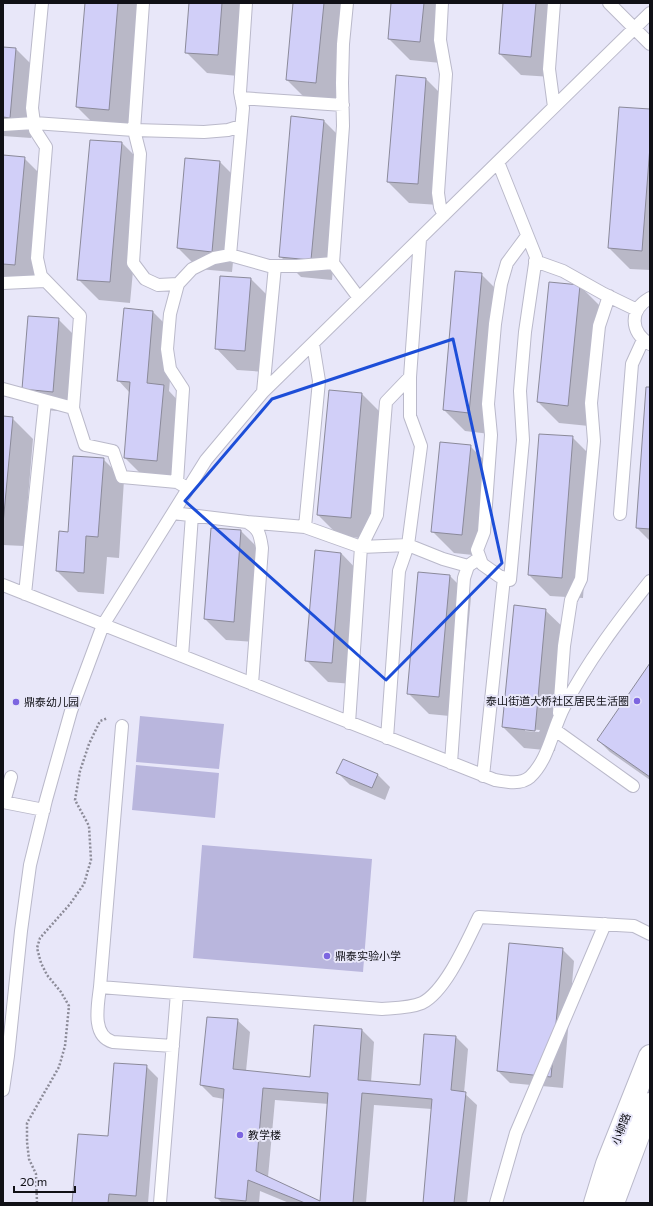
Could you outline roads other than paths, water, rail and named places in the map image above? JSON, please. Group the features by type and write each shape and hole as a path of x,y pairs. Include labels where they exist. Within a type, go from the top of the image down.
{"street":[{"name":"小柳路","path":"595,1203 607,1164 650,1056"},
{"name":"小柳路","path":"613,1203 650,1104"}],"lane":[{"path":"42,3 32,108 35,130 46,147 38,258 41,276 80,316 74,408 85,445 113,451 122,477 177,482 188,489"},
{"path":"143,3 134,130 140,154 133,263 144,279 158,285 178,284"},
{"path":"230,255 243,108 240,92 246,3"},
{"path":"347,3 343,44 342,83 344,126 333,263 359,298"},
{"path":"442,3 440,40 446,74 438,193 440,207 444,215"},
{"path":"554,3 549,69 554,107"},
{"path":"609,3 650,44"},
{"path":"3,1090 6,1047 29,873 44,810 71,711 103,625 206,460 263,392 635,28 649,10"},
{"path":"241,98 343,105"},
{"path":"3,125 34,123 134,130 204,132 228,130 241,126"},
{"path":"498,162 536,256 525,332 520,390 523,440 510,580 499,576 482,564 477,550 484,532 491,435 488,404 495,324 501,284 507,263 527,236"},
{"path":"387,738 399,571 408,545 421,446 410,416 410,378 420,239"},
{"path":"177,482 183,389 170,369 167,349 170,314 178,284 192,269 214,258 230,255 269,266 297,266 333,263"},
{"path":"535,261 563,271 637,310"},
{"path":"263,392 275,266"},
{"path":"3,283 45,281"},
{"path":"556,726 564,646 571,600 581,579 594,441 591,403 598,326 609,296"},
{"path":"620,514 632,364 647,342 638,334 634,318 642,303 650,298"},
{"path":"305,527 320,381 313,344"},
{"path":"349,723 361,547 377,515 386,402 410,378"},
{"path":"3,389 74,408"},
{"path":"25,594 45,401"},
{"path":"173,513 305,527 361,547 408,545 443,559 468,566"},
{"path":"182,656 192,515"},
{"path":"247,522 256,527 261,536 262,548 252,684"},
{"path":"451,763 464,578 468,566 480,558"},
{"path":"483,776 504,578"},
{"path":"3,585 483,776 495,780 520,782 528,778 538,768 550,744 564,707 612,630 650,581"},
{"path":"122,726 100,986 98,1012 99,1025 105,1040 113,1042 173,1046"},
{"path":"556,726 633,786"},
{"path":"11,777 4,802 44,810"},
{"path":"100,986 382,1009 405,1007 422,1003 440,988 459,958 479,917 634,926 650,934"},
{"path":"496,1203 516,1133 604,924"},
{"path":"160,1203 177,993"}],"place":[{"name":"泰山街道大桥社区居民生活圈","path":"637,701"},
{"name":"鼎泰幼儿园","path":"16,702"},
{"name":"鼎泰实验小学","path":"327,956"},
{"name":"教学楼","path":"240,1135"}]}
